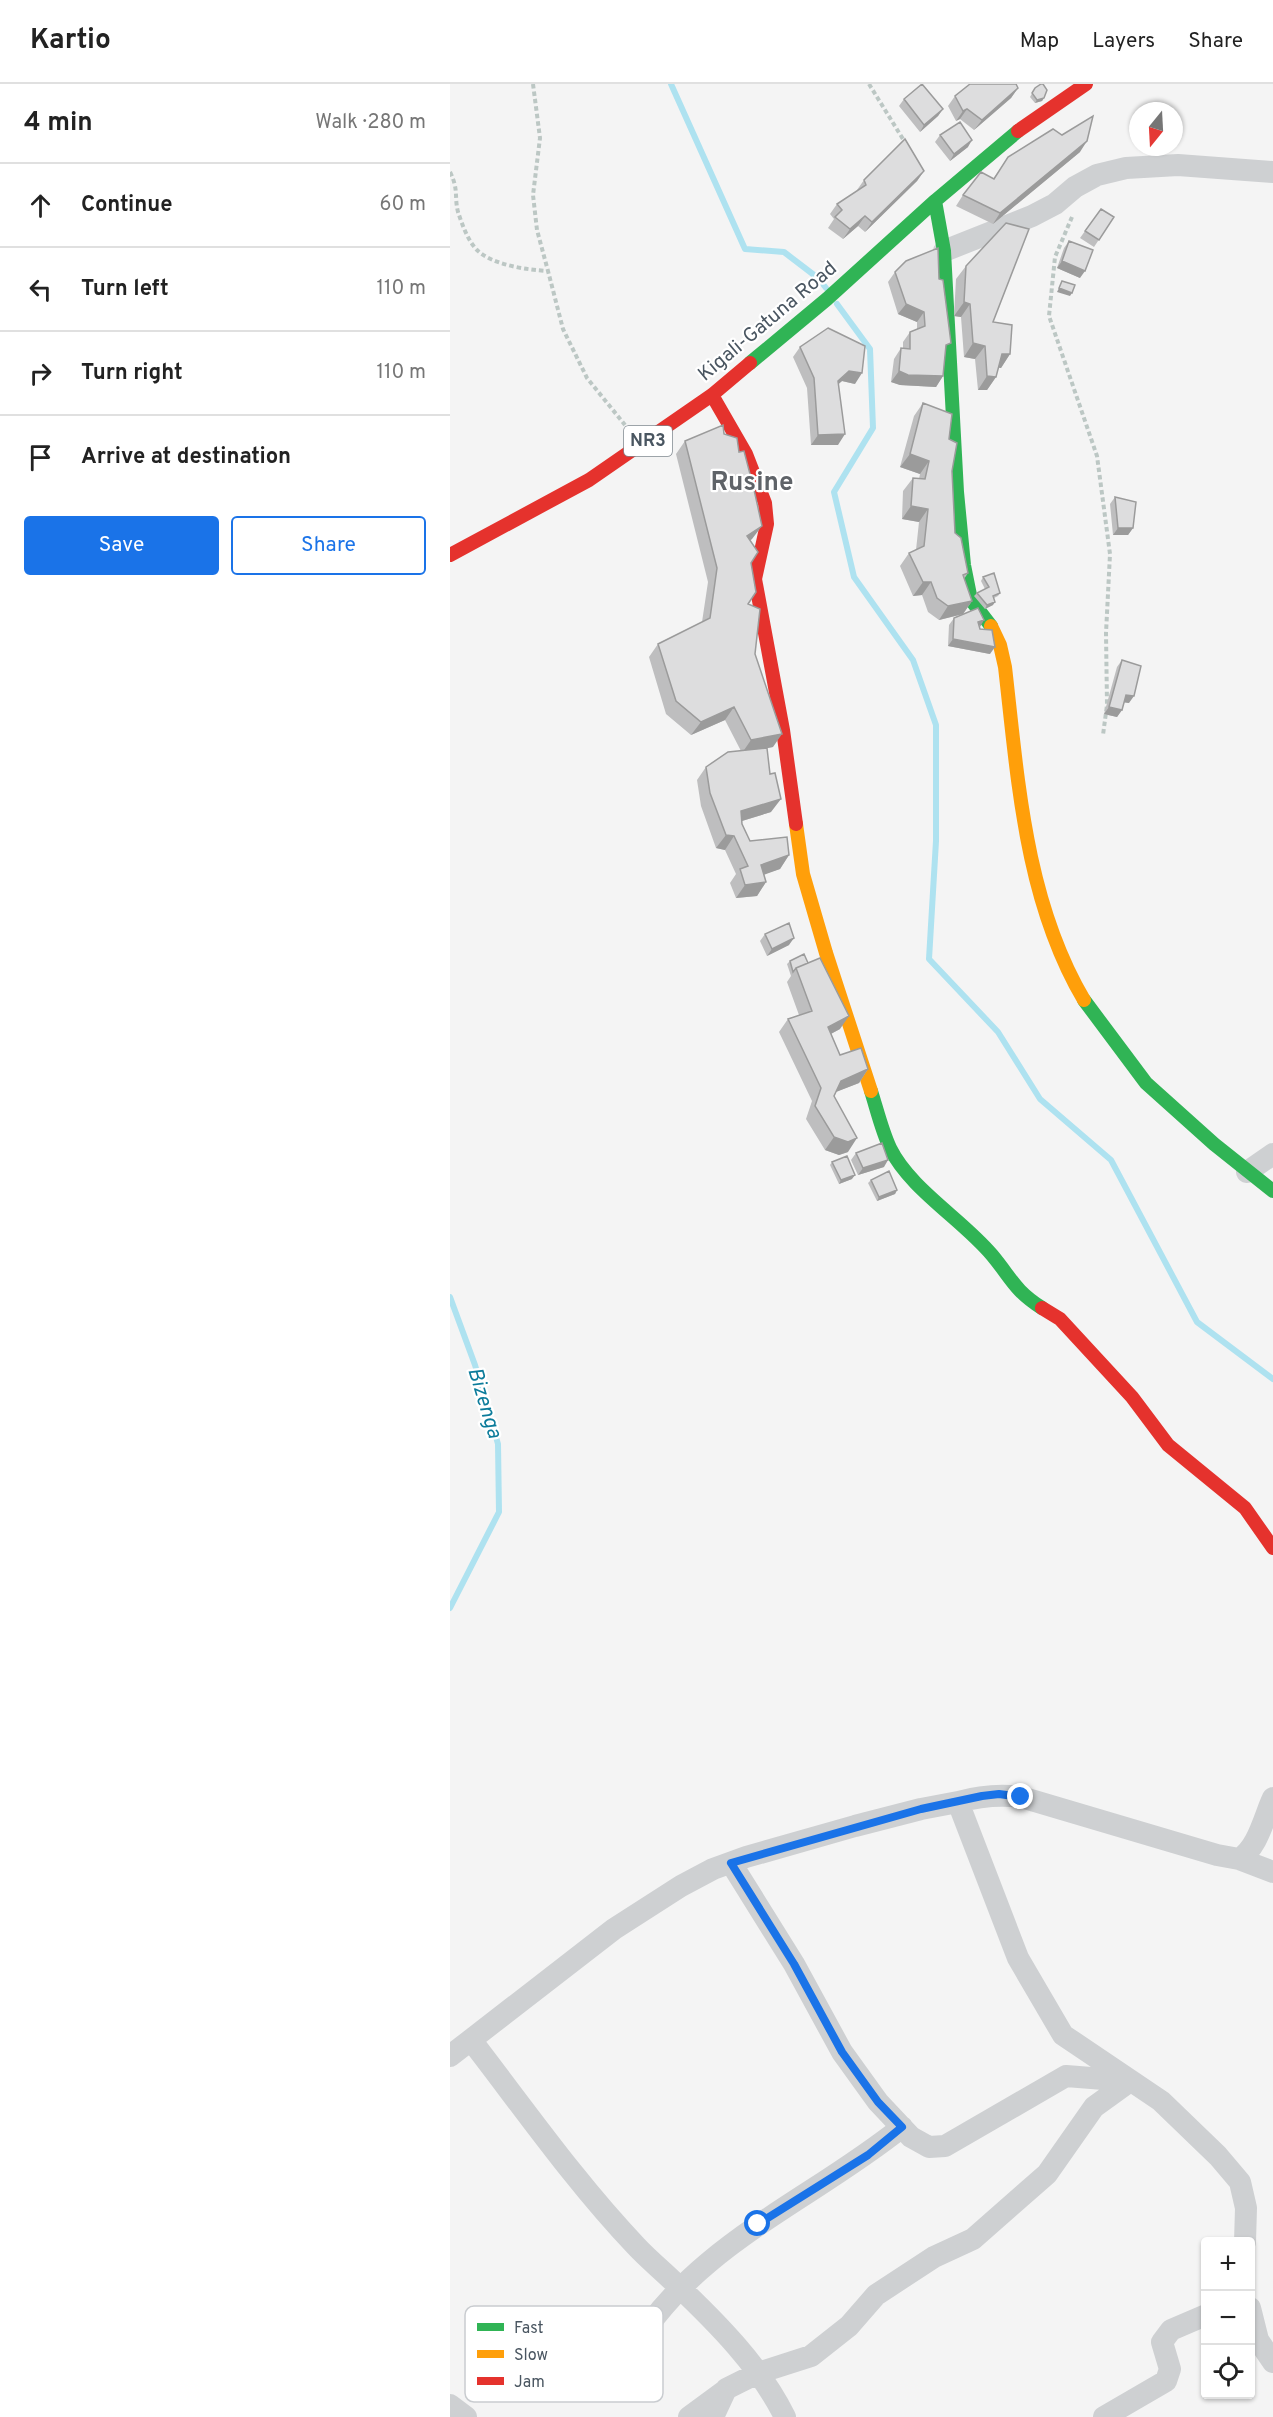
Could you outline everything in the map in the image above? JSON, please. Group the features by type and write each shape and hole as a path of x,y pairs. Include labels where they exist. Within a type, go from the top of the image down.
{"main road":[{"name":"Kigali-Gatuna Road","path":"450,555 589,480 712,395 827,299 935,201 1014,134 1086,84"},
{"path":"935,201 944,251 957,492 964,565 971,600 993,628 1000,645 1005,667 1023,811 1047,921 1083,998 1146,1083 1247,1172 1273,1191"},
{"path":"712,395 744,449 767,503 766,526 756,563 755,579 783,730 803,874 826,953 890,1148 904,1170 992,1255 1010,1281 1024,1296 1060,1319 1132,1397 1168,1445 1245,1508 1273,1548"}],"street":[{"path":"944,251 1032,216 1097,175 1126,168 1178,165 1273,172"},
{"path":"1247,1172 1273,1154"},
{"path":"450,2056 614,1929 681,1886 731,1863 877,1821 982,1796 999,1794 1021,1797 1217,1855 1239,1859 1273,1872"},
{"path":"1239,1859 1253,1844 1273,1798"},
{"path":"958,1802 1017,1958 1064,2036 1161,2101 1218,2156 1240,2182 1246,2208 1245,2237"},
{"path":"731,1863 794,1964 842,2052 878,2102 911,2138 929,2147 945,2146 1066,2076 1130,2081"},
{"path":"471,2040 586,2189 637,2247 680,2287 758,2373 777,2400 785,2417"},
{"path":"689,2417 726,2389 758,2373 811,2356 849,2326 876,2295 934,2257 973,2239 1047,2175 1094,2108 1130,2081"},
{"path":"662,2306 680,2287 758,2224 868,2155 902,2127"},
{"path":"1104,2417 1166,2381 1170,2369 1162,2342 1171,2330 1201,2317"},
{"path":"1255,2326 1258,2340 1273,2362"},
{"path":"713,2417 726,2389"},
{"path":"450,2405 466,2417"}],"path":[{"path":"533,84 540,138 533,195 537,230 563,329 587,378 640,446"},
{"path":"869,84 911,153"},
{"path":"450,172 457,185 458,210 467,234 477,251 501,263 523,270 548,271"},
{"path":"1073,213 1055,257 1049,316 1096,456 1110,554 1106,633 1107,705 1103,735"}],"building":[{"path":"922,84 943,109 924,125 904,99"},
{"path":"970,84 1016,84 1018,88 982,120 967,109 963,111 955,96"},
{"path":"1041,84 1047,90 1044,98 1037,100 1032,93"},
{"path":"1093,116 1087,141 1000,213 963,195 981,172 994,179 1008,157 1053,129 1062,135"},
{"path":"960,122 972,140 954,154 940,135"},
{"path":"905,139 924,171 872,222 865,216 850,229 835,217 842,210 837,204 866,185 864,180"},
{"path":"1101,209 1114,217 1099,240 1085,231"},
{"path":"1006,223 1029,229 993,322 1012,325 1010,354 1002,354 996,377 987,376 985,346 973,343 970,304 964,302 966,266"},
{"path":"1069,241 1093,250 1085,271 1062,261"},
{"path":"938,248 939,279 943,280 951,343 946,345 943,376 908,375 899,371 901,348 910,349 910,332 925,326 924,312 906,304 895,272 906,261"},
{"path":"1062,281 1075,285 1072,293 1059,288"},
{"path":"828,328 865,346 862,373 849,371 838,381 845,434 818,435 814,378 800,347"},
{"path":"923,403 952,414 949,439 957,443 952,471 955,533 961,538 968,573 963,575 972,601 948,606 937,598 931,582 923,582 909,553 924,546 928,509 911,506 913,478 925,479 929,461 910,454"},
{"path":"723,425 724,434 737,438 739,452 744,451 750,474 744,479 753,485 762,526 747,536 758,552 751,563 756,592 748,604 760,609 755,654 782,734 751,740 734,707 701,722 676,701 658,644 710,618 717,568 685,441"},
{"path":"1115,497 1136,502 1133,528 1118,528"},
{"path":"994,573 1000,593 993,596 995,602 987,605 977,593 989,587 983,577"},
{"path":"978,608 984,620 978,622 980,629 992,630 995,647 953,639 954,618"},
{"path":"1122,660 1141,666 1134,696 1126,695 1122,710 1109,707"},
{"path":"767,748 770,774 775,773 781,799 741,811 742,824 750,841 787,837 789,855 761,865 766,882 745,885 740,869 748,866 734,836 726,835 710,793 706,767 728,752"},
{"path":"789,923 794,938 772,949 765,934"},
{"path":"804,954 808,963 796,968 793,972 790,961"},
{"path":"820,958 849,1016 828,1027 840,1055 861,1048 868,1069 841,1081 834,1096 857,1138 848,1142 834,1137 815,1106 821,1088 788,1019 812,1011 796,968"},
{"path":"882,1143 888,1160 863,1168 856,1153"},
{"path":"847,1156 855,1175 841,1180 832,1162"},
{"path":"889,1171 897,1190 879,1197 871,1180"}],"waterway":[{"path":"671,84 745,249 784,252 818,278 826,288"},
{"path":"837,304 870,349 873,428 834,492 854,577 913,660 936,725 936,841 929,959 998,1032 1040,1099 1111,1160 1197,1322 1273,1379"},
{"name":"Bizenga","path":"450,1297 475,1365 498,1444 499,1512 450,1608"}],"traffic: fast":[{"path":"750,363 827,299 935,201 1018,131"},
{"path":"935,201 944,251 957,492 964,565 971,600 991,626"},
{"path":"1084,1000 1146,1083 1214,1144 1273,1191"},
{"path":"871,1091 890,1148 910,1177 980,1242 1019,1290 1042,1308"}],"traffic: slow":[{"path":"991,626 1000,645 1005,667 1020,796 1037,880 1064,962 1084,1000"},
{"path":"796,824 803,874 871,1091"}],"traffic: jam":[{"path":"1018,131 1086,84"},
{"path":"450,555 589,480 712,395 750,363"},
{"path":"712,395 746,454 765,503 767,524 755,579 783,730 796,824"},
{"path":"1042,1308 1060,1319 1132,1397 1168,1445 1245,1508 1273,1548"}],"district":[{"name":"Rusine","path":"752,483"}],"route":[{"path":"758,2224 868,2155 902,2127 878,2102 842,2052 794,1964 731,1863 921,1809 982,1796 999,1794 1021,1797"}]}
